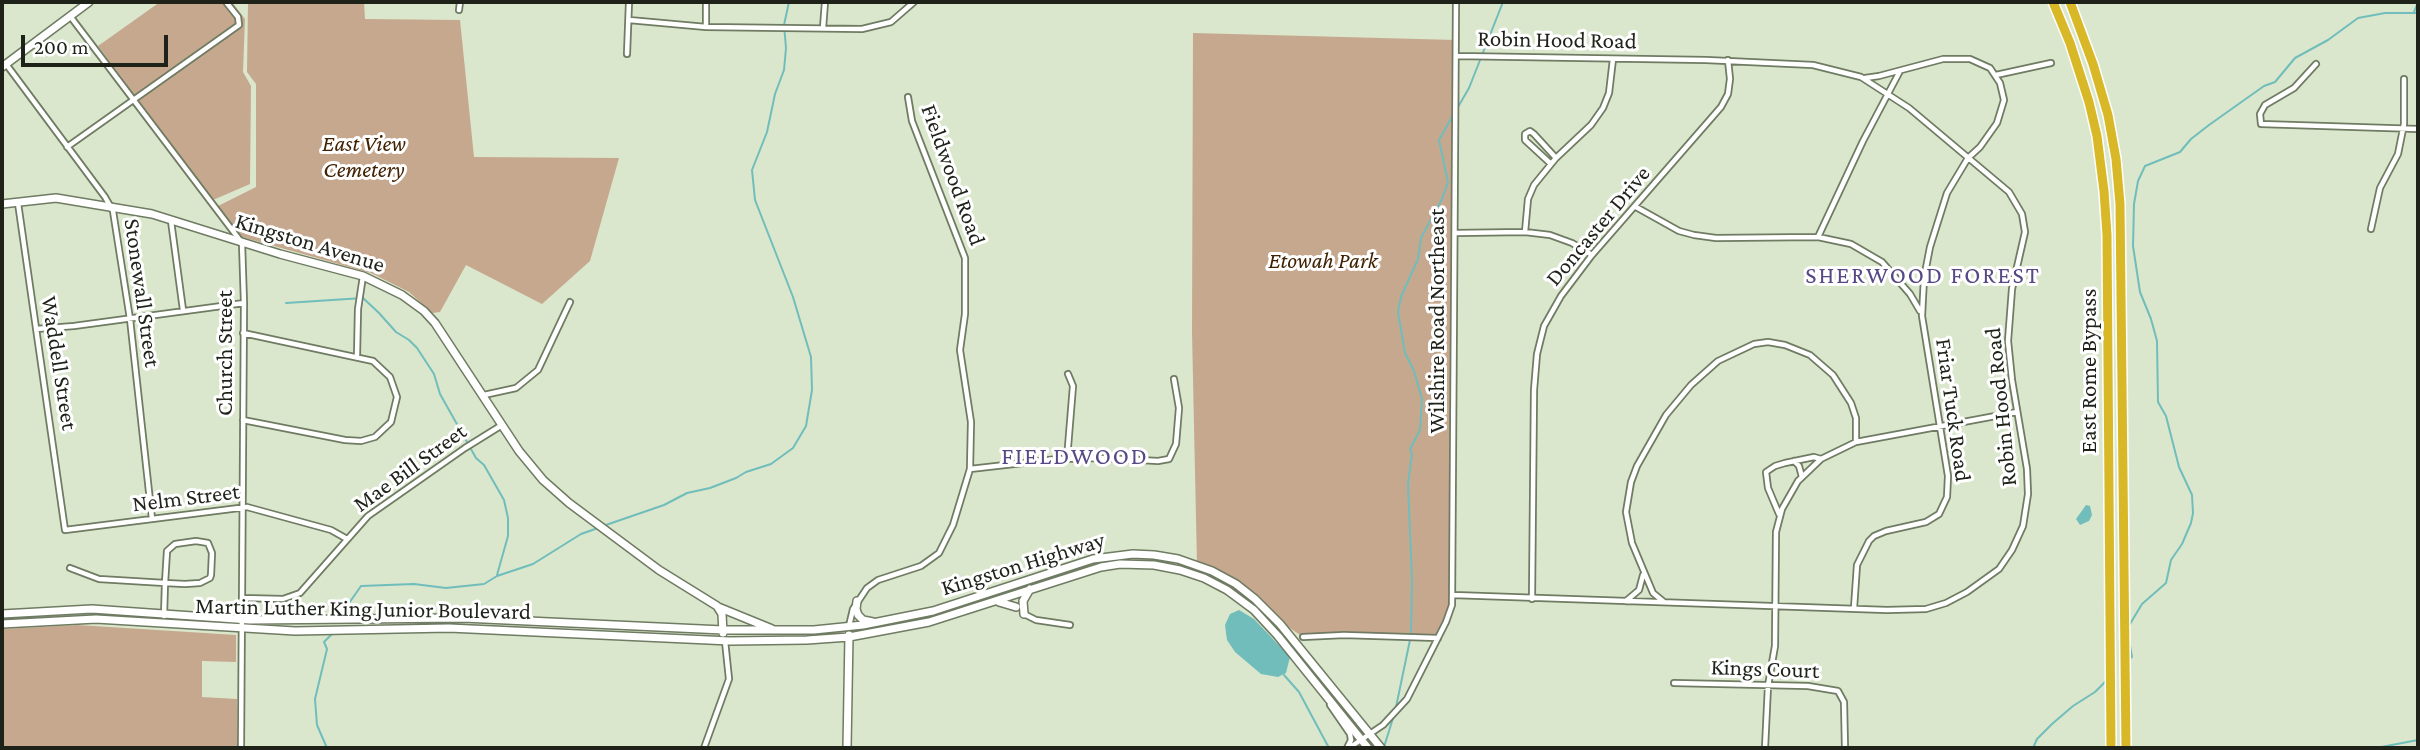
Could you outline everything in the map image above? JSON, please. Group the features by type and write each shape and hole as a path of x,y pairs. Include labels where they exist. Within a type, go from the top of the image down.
{"highway":[{"name":"East Rome Bypass","path":"2053,2 2070,43 2089,103 2097,136 2105,200 2111,748"},
{"name":"East Rome Bypass","path":"2070,2 2105,106 2116,159 2120,204 2126,748"}],"main road":[{"path":"4,65 89,2"},
{"name":"Kingston Avenue","path":"2,204 57,198 110,205 171,218 242,243 363,276 392,289 424,312 442,333 531,466 554,490 659,570 718,606 751,622 779,631"},
{"name":"Kingston Highway","path":"723,630 779,631 877,623 944,608 1080,562 1112,556 1154,555 1196,565 1228,579 1263,605 1381,748"},
{"name":"Kingston Highway","path":"829,639 929,622 1086,571 1120,564 1154,565 1191,573 1227,590 1254,610 1368,748"},
{"path":"1024,614 1023,601 1030,589"},
{"path":"857,601 856,609 860,618 877,623"},
{"path":"995,601 1016,607"},
{"path":"718,606 722,614 725,640 829,639 844,645 849,651"},
{"name":"Martin Luther King Junior Boulevard","path":"2,614 74,609 241,619 463,618 723,630"},
{"name":"Martin Luther King Junior Boulevard","path":"2,624 79,619 295,631 473,629 725,640"},
{"path":"847,748 849,627"}],"street":[{"path":"68,147 240,23 226,2"},
{"path":"459,10 460,2"},
{"path":"627,54 629,2"},
{"path":"706,2 706,27"},
{"path":"823,28 825,2"},
{"path":"629,20 706,27 862,29 891,22 914,2"},
{"name":"Wilshire Road Northeast","path":"1348,748 1396,713 1407,699 1450,613 1453,595 1457,2"},
{"path":"69,15 242,243"},
{"name":"Robin Hood Road","path":"1453,595 1913,610 1947,603 1981,584 2006,561 2023,526 2028,502 2027,469 2009,355 2008,323 2011,289 2025,223 2015,199 1909,108 1861,78 1814,65 1728,60 1457,56"},
{"path":"1525,232 1531,190 1556,158 1591,125 1603,108 1609,93 1613,59"},
{"path":"1861,78 1879,76 1943,59 1960,59 1986,65 1996,75 2051,63"},
{"name":"Doncaster Drive","path":"1532,599 1534,390 1537,354 1548,317 1592,255 1709,123 1726,100 1730,79 1728,60"},
{"path":"2316,64 2294,88 2264,105 2260,114 2261,124 2418,129"},
{"name":"Stonewall Street","path":"4,65 110,205 123,266 152,519"},
{"path":"1818,237 1863,141 1900,71"},
{"name":"Friar Tuck Road","path":"1854,608 1857,565 1869,541 1886,531 1921,525 1932,519 1942,510 1947,497 1948,476 1922,316 1923,289 1930,247 1947,193 1968,158 1980,147 2001,116 2003,93 1996,75"},
{"path":"2371,229 2380,188 2398,154 2403,129 2404,79"},
{"name":"Fieldwood Road","path":"857,601 867,588 878,580 920,566 939,552 953,525 970,469 971,422 960,351 965,314 965,258 912,121 908,97"},
{"path":"1551,164 1525,140 1525,134 1530,131 1534,134 1556,158"},
{"name":"Waddell Street","path":"18,201 65,530"},
{"path":"1636,206 1679,231 1694,235 1716,238 1818,237 1851,244 1869,252 1891,271 1910,294 1922,316"},
{"path":"171,218 183,310"},
{"path":"1455,233 1525,232 1559,237 1592,255"},
{"name":"Church Street","path":"241,748 244,303 242,243"},
{"path":"357,356 358,309 363,276"},
{"path":"1910,294 1918,294 1923,289"},
{"path":"484,395 516,388 538,370 570,302"},
{"path":"36,329 244,303"},
{"path":"243,333 357,356 380,366 390,377 396,390 396,405 391,422 375,437 355,442 243,420"},
{"path":"1665,603 1653,593 1632,543 1626,512 1628,495 1637,466 1653,435 1678,400 1700,377 1730,354 1754,344 1768,342 1785,345 1810,355 1833,375 1851,403 1856,418 1856,442"},
{"path":"1067,459 1073,386 1068,374"},
{"path":"970,469 1067,459 1169,459 1176,444 1179,408 1174,379"},
{"path":"1765,748 1768,686 1775,646 1775,548 1779,514 1792,490 1821,459 1856,442 2017,412"},
{"name":"Mae Bill Street","path":"242,598 283,599 295,596 382,505 502,425"},
{"path":"1779,514 1765,475 1775,466 1814,457 1821,459"},
{"path":"1794,461 1799,466 1802,477"},
{"name":"Nelm Street","path":"65,530 247,507 331,530 347,539"},
{"path":"70,568 99,579 165,583 185,584 200,583 210,578 211,546 202,541 185,542 175,544 167,551 165,583 164,614 166,624"},
{"path":"1625,602 1639,590 1643,581 1643,570"},
{"path":"1008,587 1016,607 1024,614 1036,620 1070,625"},
{"path":"849,627 857,601"},
{"path":"1303,637 1346,635 1438,638"},
{"path":"704,748 729,679 725,640"},
{"name":"Kings Court","path":"1674,683 1808,686 1838,691 1844,702 1845,748"},
{"path":"1323,692 1350,734 1348,748"}],"green space":[{"path":"160,2 232,2 245,19 243,72 251,86 250,184 213,200 98,46"},
{"name":"East View Cemetery","path":"248,2 364,2 365,19 460,20 474,157 619,158 590,261 542,304 466,265 440,312 432,313 409,292 371,273 242,237 218,206 256,187 256,84 247,72"},
{"name":"Etowah Park","path":"1193,33 1456,40 1452,605 1438,638 1303,637 1197,565 1192,332"},
{"path":"78,625 236,635 236,662 202,661 202,697 237,699 237,748 2,748 2,629"}],"water":[{"path":"2086,505 2090,506 2092,515 2089,521 2080,525 2076,519"},
{"path":"1239,610 1254,619 1290,657 1286,673 1278,677 1261,674 1235,652 1227,640 1225,625 1230,614"}],"waterway":[{"path":"603,526 771,464 793,448 806,426 812,390 811,357 793,297 755,200 752,170 767,132 775,94 784,70 784,25 789,2"},
{"path":"1458,107 1469,88 1503,2"},
{"path":"2414,12 2418,2"},
{"path":"2130,624 2142,604 2166,583 2171,560 2182,544 2193,513 2192,495 2179,467 2166,416 2158,402 2157,341 2140,292 2133,246 2134,204 2138,181 2145,166 2180,152 2209,125 2264,86 2275,82 2295,58 2328,40 2358,18 2385,13 2418,13"},
{"path":"1411,635 1412,579 1408,484 1412,454 1410,449 1420,430 1422,399 1414,371 1405,353 1398,312 1401,297 1418,259 1421,238 1448,182 1439,140 1453,115"},
{"path":"286,303 363,298 396,332 417,348 434,374 440,394 476,458 484,465 504,500 508,536 497,575"},
{"path":"340,616 361,586 414,584 446,588 484,584 497,576 533,564 581,534 598,528"},
{"path":"327,748 317,725 315,699 327,649 324,642 332,634"},
{"path":"1396,707 1410,640"},
{"path":"2128,660 2132,657 2129,640"},
{"path":"1284,675 1299,692 1329,748"},
{"path":"2033,748 2037,739 2052,724 2106,681"},
{"path":"1384,747 1394,715"},
{"path":"2376,748 2418,740"}],"district":[{"name":"SHERWOOD FOREST","path":"1923,276"},
{"name":"FIELDWOOD","path":"1075,457"}]}
